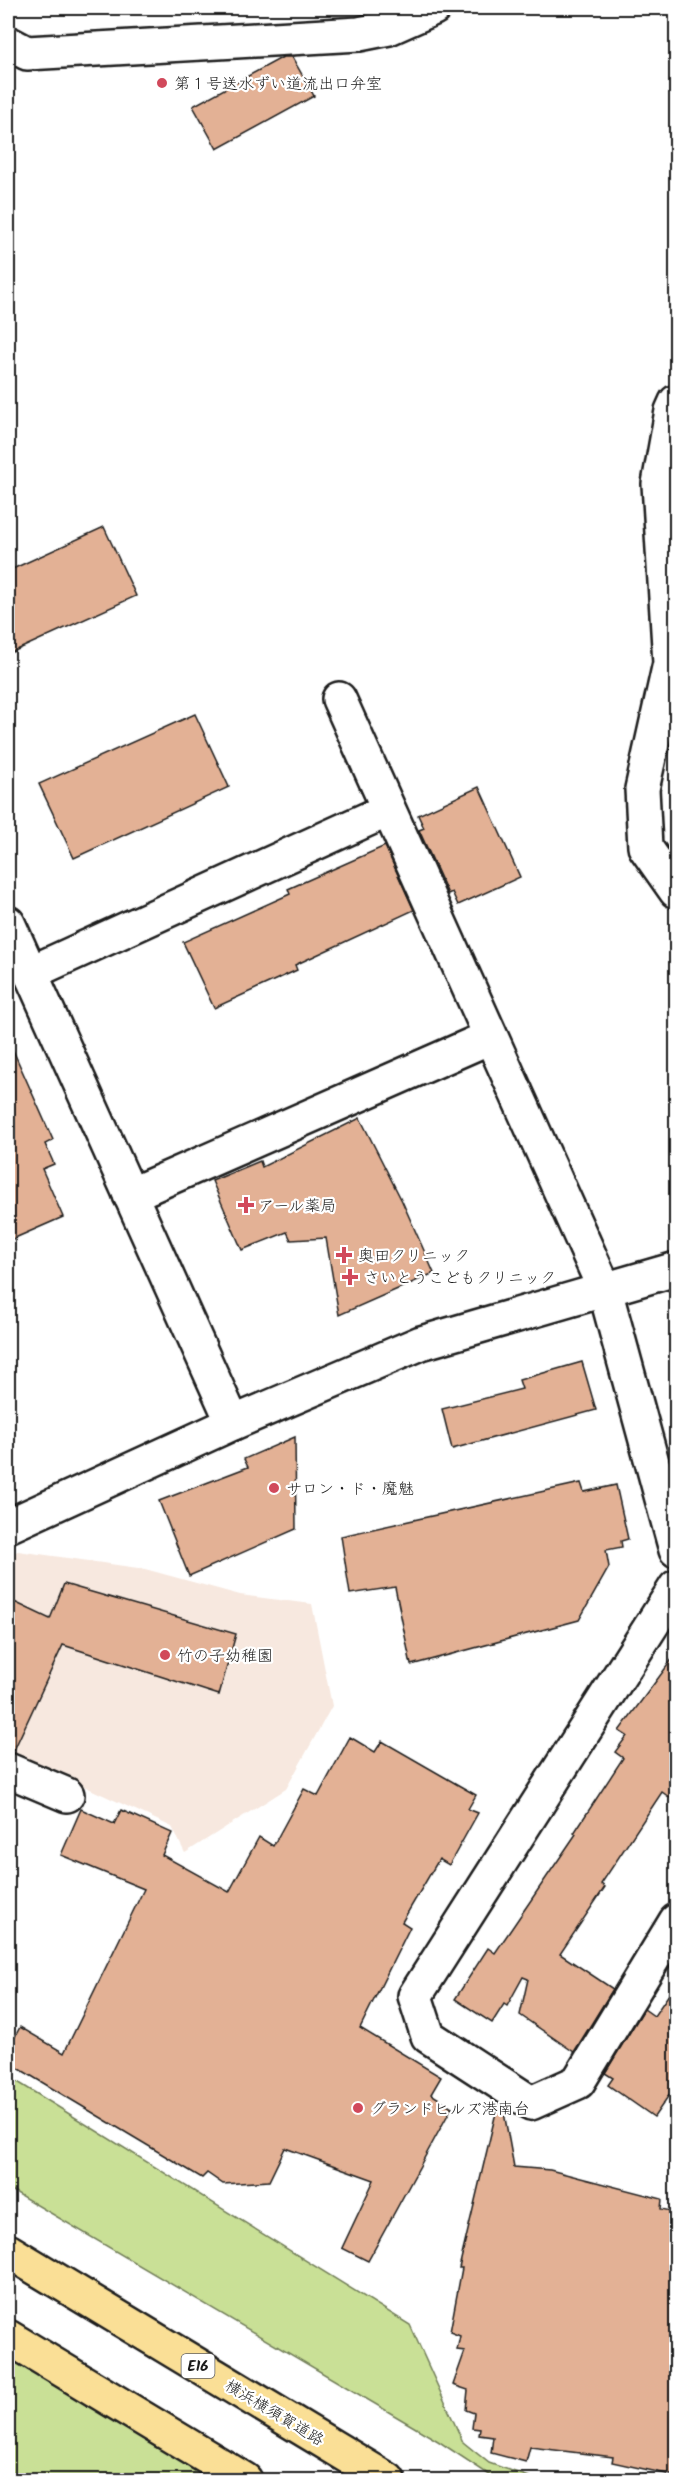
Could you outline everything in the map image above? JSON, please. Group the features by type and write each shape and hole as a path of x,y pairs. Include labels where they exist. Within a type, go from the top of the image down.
{"highway":[{"name":"横浜横須賀道路","path":"8,2251 388,2481"},
{"path":"8,2337 245,2481"}],"street":[{"path":"8,43 27,53 359,34 389,28 434,8"},
{"path":"676,402 672,411 659,484 670,663 642,789 645,848 676,891"},
{"path":"339,699 605,1290 676,1550"},
{"path":"30,972 388,810"},
{"path":"8,923 233,1423"},
{"path":"130,1194 490,1037"},
{"path":"8,1526 233,1423 421,1343 676,1269"},
{"path":"676,1587 415,1996 428,2036 531,2103 578,2082 676,1921"},
{"path":"8,1770 67,1795"}],"shaded area":[{"name":"竹の子幼稚園","path":"18,1551 145,1569 240,1595 312,1604 332,1706 286,1789 185,1853 172,1827 75,1782 8,1770 8,1555"}],"green space":[{"path":"8,2076 410,2325 463,2442 489,2463 538,2480 497,2480 438,2441 8,2188"},
{"path":"8,2337 236,2480 8,2480"}],"building":[{"path":"283,57 292,57 314,96 217,149 193,106"},
{"path":"104,527 136,596 8,654 8,571"},
{"path":"195,714 229,787 74,858 39,784"},
{"path":"479,787 520,877 458,905 452,892 448,894 419,830 424,828 418,815"},
{"path":"385,846 414,910 295,965 297,970 214,1008 183,942 290,894 288,889"},
{"path":"8,1039 53,1140 45,1144 54,1164 42,1169 63,1217 8,1241"},
{"path":"360,1118 402,1201 434,1273 339,1315 326,1238 291,1240 287,1232 242,1250 212,1181 260,1161 262,1167"},
{"path":"582,1362 596,1410 452,1449 442,1409 522,1389 519,1380"},
{"path":"295,1437 296,1529 189,1576 159,1501 248,1467 244,1459"},
{"path":"581,1483 584,1492 616,1485 628,1539 621,1541 622,1547 606,1550 609,1567 579,1620 411,1665 395,1587 350,1594 341,1536"},
{"path":"64,1584 236,1634 219,1695 63,1645 13,1752 8,1752 8,1599 50,1619"},
{"path":"676,1654 676,1802 662,1792 601,1884 605,1887 560,1954 613,1989 574,2052 520,2015 528,1979 523,1977 507,2006 504,2004 492,2023 455,1999 488,1948 495,1953 576,1834 574,1833 623,1758 615,1752 627,1736 619,1731"},
{"path":"350,1737 375,1752 382,1741 476,1795 468,1809 478,1813 449,1865 439,1859 402,1922 410,1927 360,2028 441,2077 431,2094 452,2107 368,2261 342,2248 374,2180 285,2148 269,2181 223,2184 207,2173 202,2178 8,2062 8,2050 20,2027 64,2053 144,1889 61,1855 81,1809 114,1824 121,1810 172,1833 162,1855 229,1892 259,1837 273,1846 304,1789 318,1796"},
{"path":"676,1984 676,2085 654,2117 608,2085 613,2078 605,2073 644,2009 654,2016"},
{"path":"498,2104 503,2107 514,2167 550,2170 662,2199 661,2209 676,2212 676,2476 612,2462 613,2457 530,2447 526,2462 491,2453 493,2437 479,2435 480,2429 472,2428 474,2413 466,2410 468,2390 453,2385 465,2351 457,2350 460,2336 450,2332 462,2268 459,2268"}],"place":[{"name":"第１号送水ずい道流出口弁室","path":"162,83"},
{"name":"アール薬局","path":"246,1205"},
{"name":"奥田クリニック","path":"344,1255"},
{"name":"さいとうこどもクリニック","path":"350,1277"},
{"name":"サロン・ド・魔魅","path":"274,1488"},
{"name":"竹の子幼稚園","path":"165,1655"},
{"name":"グランドヒルズ港南台","path":"358,2108"}]}
